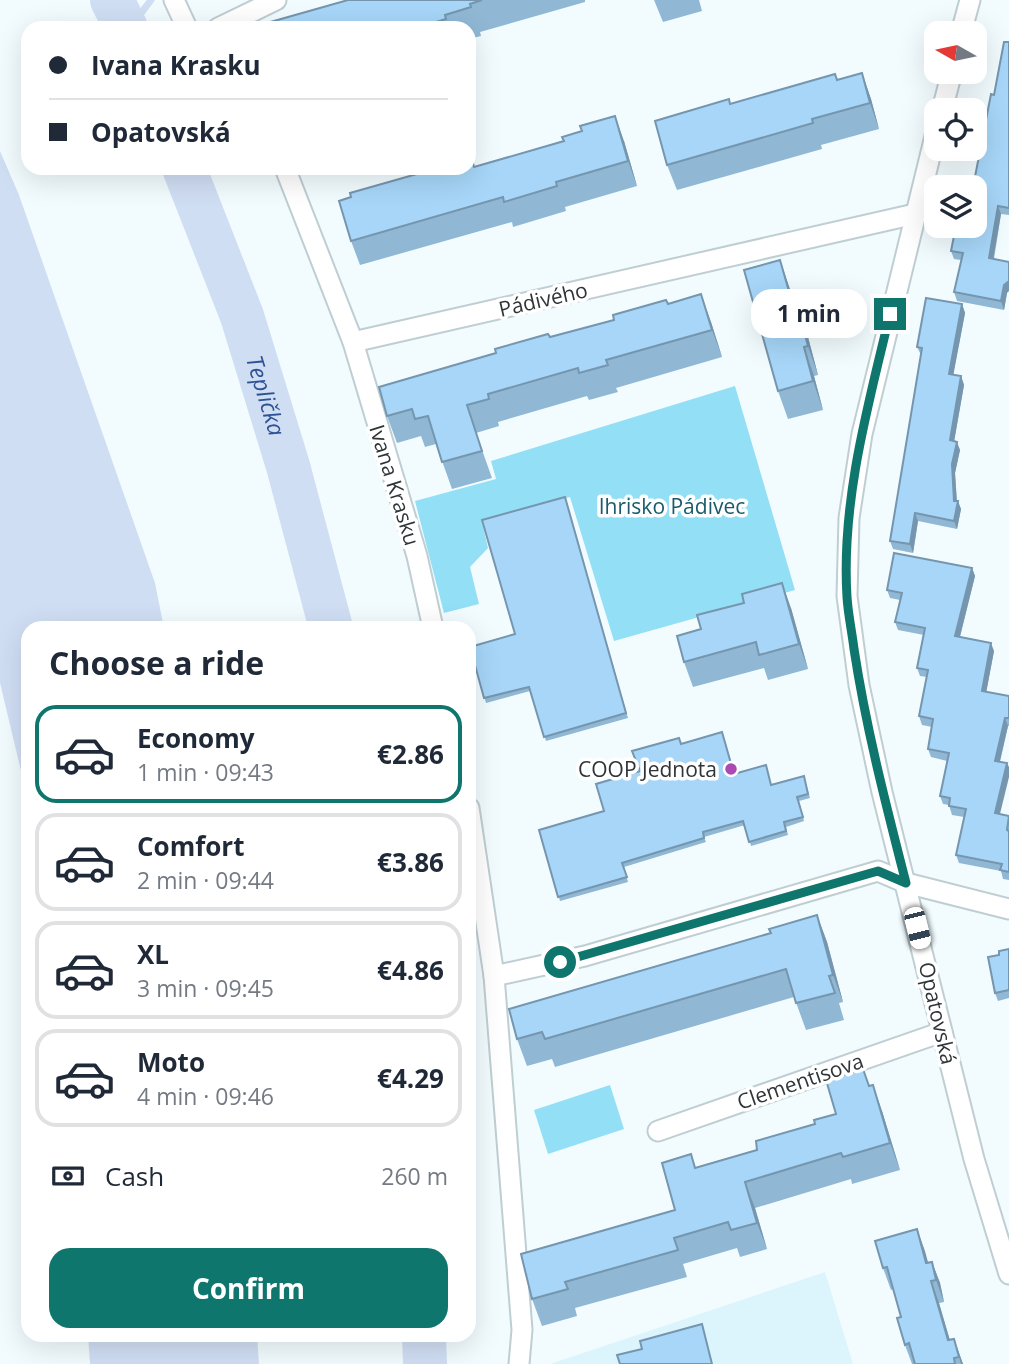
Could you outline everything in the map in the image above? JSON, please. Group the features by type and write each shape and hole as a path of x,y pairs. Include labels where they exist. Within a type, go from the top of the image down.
{"street":[{"path":"236,21 276,0"},
{"path":"964,21 970,0"},
{"path":"176,5 184,21"},
{"name":"Opatovská","path":"929,161 862,434 849,518 847,596 859,685 882,792 974,1159 1009,1274"},
{"path":"288,175 353,342"},
{"name":"Pádivého","path":"353,342 915,214"},
{"name":"Ivana Krasku","path":"353,342 417,556 431,621"},
{"path":"476,855 494,976 522,1330 519,1364"},
{"path":"494,976 585,956 878,871 906,883 1009,909"},
{"name":"Clementisova","path":"658,1131 942,1032"}],"shaded area":[{"path":"0,151 19,195 155,583 163,621 21,621 21,771 0,683"},
{"path":"825,1272 853,1364 550,1364"},
{"path":"88,1342 257,1342 259,1364 90,1364"}],"green space":[{"name":"Ihrisko Pádivec","path":"735,386 795,590 614,641 570,497 482,522 488,548 470,567 479,604 444,613 415,501 496,479 491,461"},
{"path":"610,1085 624,1129 548,1154 534,1110"}],"building":[{"path":"348,0 482,0 470,4 471,7 445,15 446,19 439,21 274,21"},
{"path":"1004,42 1009,42 1009,208 998,206 989,258 1009,262 1009,281 1004,285 1001,301 954,292 963,253 951,251 954,238 987,238 987,175 975,175 978,161 987,161 987,115 991,94 994,95"},
{"path":"862,73 870,103 812,119 813,123 667,165 655,121 729,99 730,104 835,74 837,80"},
{"path":"615,116 628,161 556,182 557,186 504,202 503,197 351,241 339,201 351,197 350,193 413,175 476,175 476,166 564,141 562,137 582,131 580,126"},
{"path":"780,260 790,295 794,293 808,346 804,347 813,381 778,391 744,270"},
{"path":"701,294 712,330 606,360 608,365 579,373 578,368 488,394 489,399 467,405 482,451 442,462 428,416 415,419 412,409 387,416 379,387 496,353 495,349 614,320 613,315 666,300 668,304"},
{"path":"926,298 962,304 949,374 961,376 950,440 957,442 952,464 954,501 958,501 954,521 915,513 910,544 890,541 922,348 917,347"},
{"path":"565,497 626,713 544,737 529,687 484,698 476,669 476,645 515,634 482,520"},
{"path":"894,553 972,568 955,636 991,643 982,691 1009,696 1009,718 1005,718 995,761 1007,763 995,813 1009,816 1009,872 1000,870 1002,864 956,855 966,809 949,806 950,798 940,796 949,753 928,749 933,719 919,716 928,670 917,668 925,628 895,622 902,593 887,590"},
{"path":"782,583 799,644 759,655 756,642 684,662 677,636 701,629 697,615 744,603 742,594"},
{"path":"722,732 734,774 766,765 771,785 804,776 808,794 797,797 803,817 784,822 786,831 749,842 743,821 703,832 704,838 622,863 627,877 558,897 539,830 604,811 596,784 640,771 632,751 679,738 681,744"},
{"path":"817,915 835,993 796,1003 786,969 545,1039 542,1032 517,1039 509,1009 771,933 769,929"},
{"path":"1009,949 1009,990 995,993 988,957"},
{"path":"863,1069 869,1086 873,1085 890,1143 843,1157 841,1153 745,1182 757,1223 731,1230 728,1222 674,1238 678,1250 565,1282 568,1289 532,1299 521,1254 675,1210 662,1163 691,1154 695,1168 757,1150 756,1141 815,1124 814,1120 836,1114 826,1080"},
{"path":"917,1229 926,1263 932,1262 936,1280 931,1281 948,1340 954,1339 959,1357 954,1358 955,1364 915,1364 909,1343 905,1345 897,1318 901,1317 887,1267 883,1268 875,1241"},
{"path":"702,1324 712,1364 620,1364 617,1355 642,1349 640,1341"}],"waterway":[{"name":"Teplička","path":"112,0 122,21"},
{"path":"135,21 151,0"},
{"name":"Teplička","path":"187,175 242,316 288,466 329,621"},
{"name":"Teplička","path":"424,1342 425,1364"}],"place":[{"name":"COOP Jednota","path":"731,769"}],"route":[{"path":"560,962 878,871 906,883 882,792 859,685 847,596 849,518 862,434 890,314"}]}
